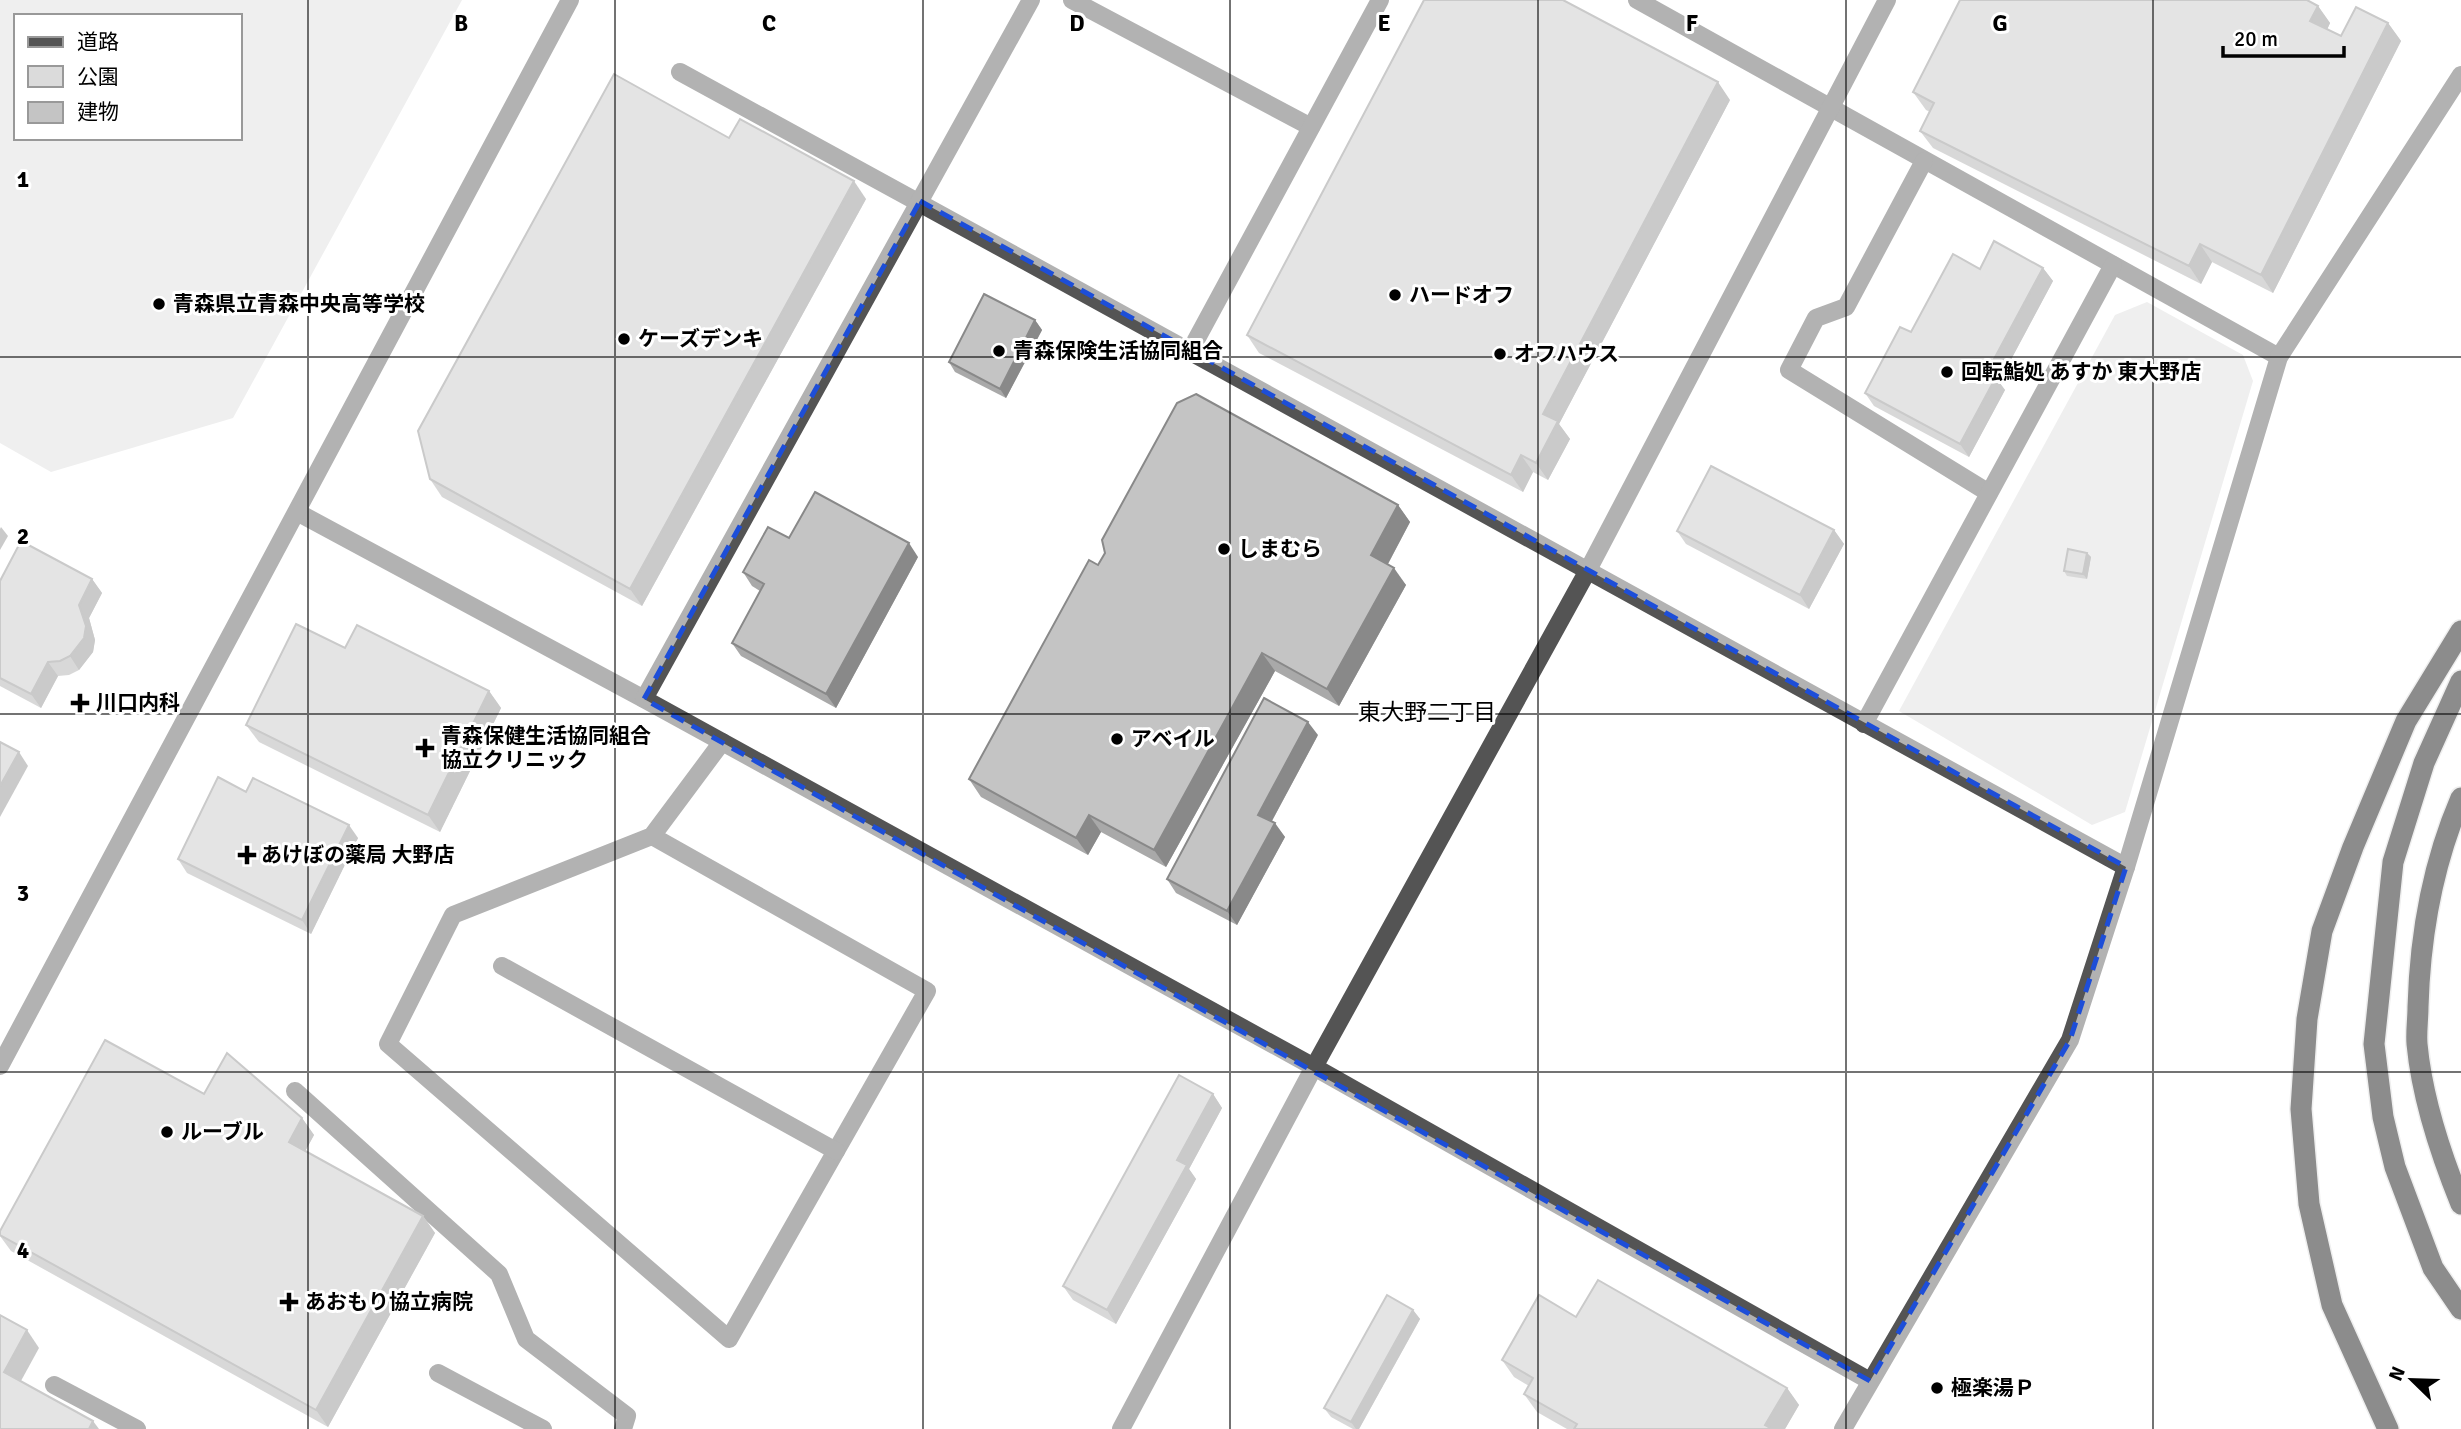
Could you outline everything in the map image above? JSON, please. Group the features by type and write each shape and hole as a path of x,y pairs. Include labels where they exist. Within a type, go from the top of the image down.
{"highway":[{"path":"2388,1429 2332,1305 2309,1204 2301,1108 2307,1019 2322,931 2353,847 2406,721 2461,631"},
{"path":"2461,681 2424,763 2393,862 2374,1044 2383,1117 2395,1167 2434,1268 2461,1309"},
{"path":"2461,798 2454,814 2428,908 2419,961 2417,1044 2435,1127 2446,1167 2461,1204"}],"street":[{"path":"0,1066 570,0"},
{"path":"643,698 1031,0"},
{"path":"1072,0 1311,127"},
{"path":"1189,353 1380,0"},
{"path":"1637,0 2279,357"},
{"path":"1121,1429 1314,1067 1587,572 1887,0"},
{"path":"680,72 920,201 1189,353 2126,867"},
{"path":"1843,1429 2070,1040 2126,867 2279,357 2461,75"},
{"path":"1924,161 1846,307 1816,317 1789,370 1989,493"},
{"path":"1864,724 2113,265"},
{"path":"297,512 722,741 1314,1067 1870,1381"},
{"path":"652,836 927,991 729,1339 388,1044 453,915 652,836 722,741"},
{"path":"502,966 836,1151"},
{"path":"295,1091 499,1274 526,1339 627,1416 623,1429"},
{"path":"438,1373 543,1429"},
{"path":"54,1385 137,1429"}],"highlighted area":[{"path":"920,201 2126,867 2070,1040 1870,1381 644,699"}],"green space":[{"name":"青森県立青森中央高等学校","path":"0,0 462,0 233,418 51,472 0,443"},
{"path":"2147,302 2243,355 2253,381 2125,812 2092,825 1899,711 2115,315"}],"building":[{"path":"1424,0 1563,0 1718,82 1543,414 1558,421 1536,463 1521,455 1511,475 1247,335"},
{"path":"1960,0 2307,0 2318,6 2310,21 2341,36 2356,7 2388,23 2261,275 2200,244 2189,266 1920,131 1934,103 1913,92"},
{"path":"614,74 729,138 740,119 854,181 630,589 430,479 418,431"},
{"path":"1994,241 2043,268 1987,372 1996,377 1960,444 1865,393 1900,327 1911,332 1953,254 1980,269"},
{"name":"青森保険生活協同組合","path":"984,294 1035,320 1000,389 949,362"},
{"path":"1196,394 1398,505 1371,555 1394,568 1327,689 1262,653 1154,850 1089,815 1076,838 969,779 1089,560 1098,565 1105,553 1102,540 1177,403"},
{"path":"1711,466 1834,530 1800,595 1677,531"},
{"path":"815,492 909,543 826,694 732,643 764,584 743,572 768,527 789,538"},
{"path":"21,541 92,579 79,605 86,626 84,638 70,656 60,661 48,662 31,694 0,678 0,581"},
{"path":"2068,549 2087,553 2083,574 2064,571"},
{"path":"296,624 345,648 357,625 489,691 428,815 246,725"},
{"path":"1264,698 1308,722 1258,815 1275,823 1227,911 1167,879"},
{"path":"0,742 19,752 0,786"},
{"path":"218,777 246,792 253,778 349,825 302,920 178,859"},
{"path":"105,1040 204,1094 227,1053 302,1118 289,1142 423,1216 316,1410 0,1235"},
{"path":"1179,1075 1213,1094 1177,1160 1187,1165 1107,1310 1063,1286"},
{"path":"1598,1280 1787,1388 1765,1425 1768,1429 1574,1429 1577,1424 1524,1394 1533,1378 1502,1360 1539,1295 1576,1317"},
{"path":"1387,1295 1413,1310 1351,1422 1324,1408"},
{"path":"0,1315 27,1330 4,1372 93,1421 89,1429 0,1429"}],"place":[{"name":"ハードオフ","path":"1395,295"},
{"name":"青森県立青森中央高等学校","path":"159,304"},
{"name":"ケーズデンキ","path":"624,339"},
{"name":"青森保険生活協同組合","path":"999,351"},
{"name":"オフハウス","path":"1500,354"},
{"name":"回転鮨処 あすか 東大野店","path":"1947,372"},
{"name":"しまむら","path":"1224,549"},
{"name":"川口内科","path":"80,703"},
{"name":"アベイル","path":"1117,739"},
{"name":"青森保健生活協同組合 協立クリニック","path":"425,748"},
{"name":"あけぼの薬局 大野店","path":"247,855"},
{"name":"ルーブル","path":"167,1132"},
{"name":"あおもり協立病院","path":"289,1302"},
{"name":"極楽湯Ｐ","path":"1937,1388"}],"district":[{"name":"東大野二丁目","path":"1427,712"}]}
